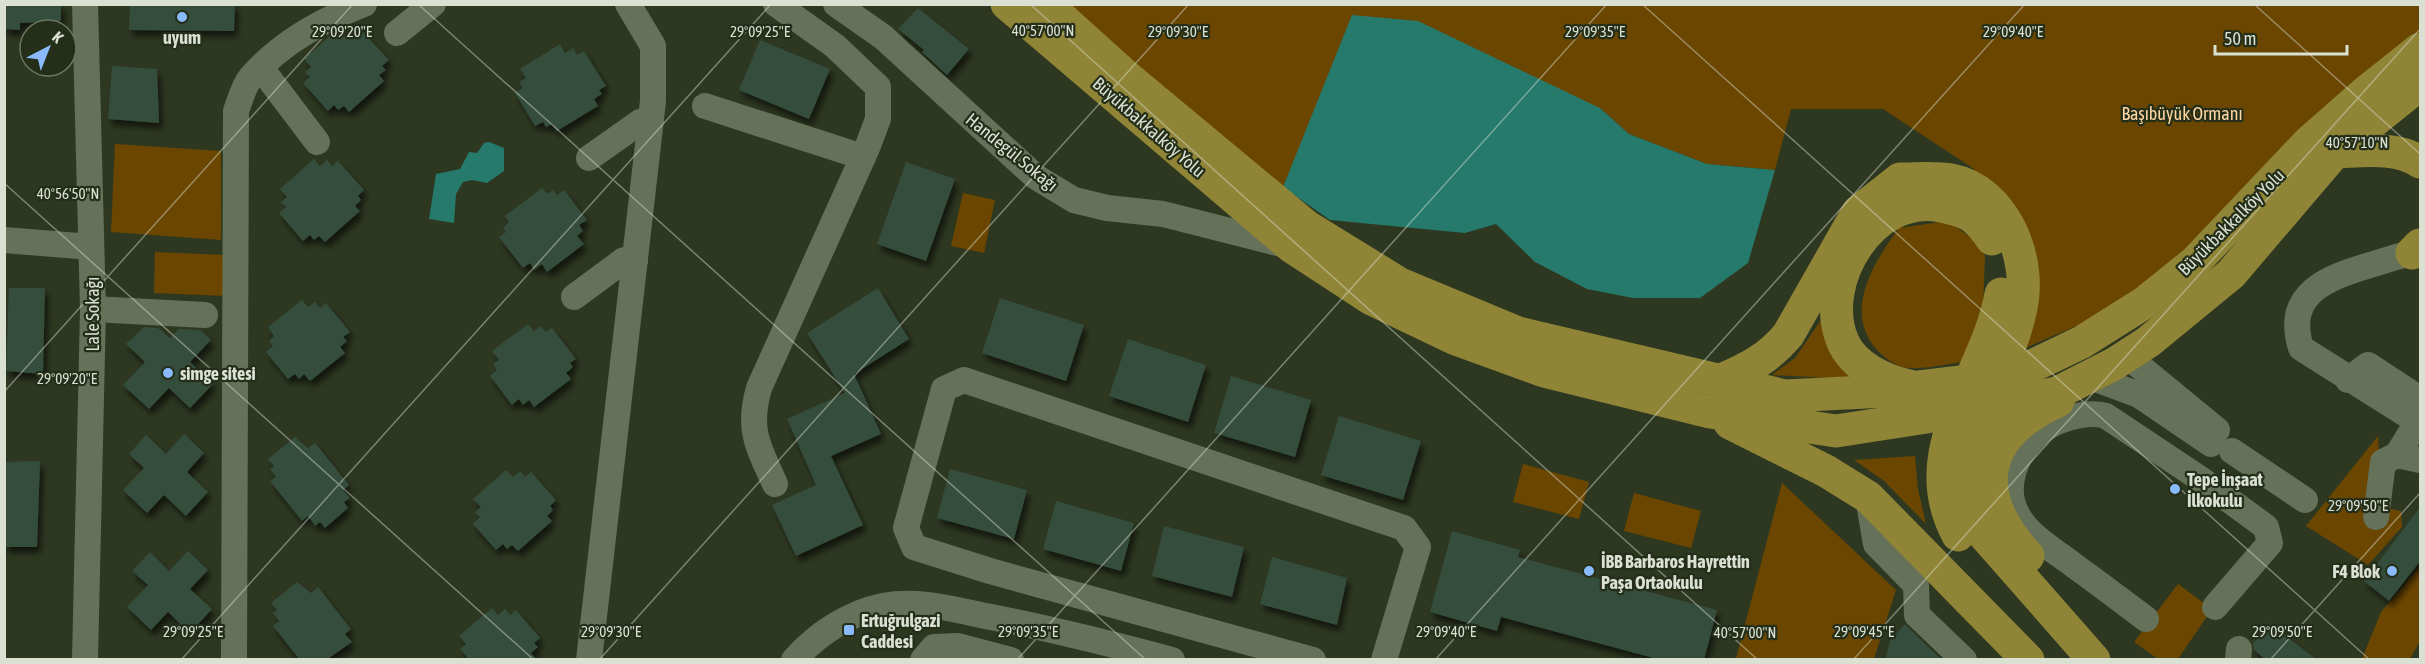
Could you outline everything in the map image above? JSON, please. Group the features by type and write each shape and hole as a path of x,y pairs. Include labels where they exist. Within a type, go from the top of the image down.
{"highway":[{"name":"Büyükbakkalköy Yolu","path":"1007,4 1292,247 1370,298 1456,339 1544,371 1710,412"},
{"name":"Büyükbakkalköy Yolu","path":"1046,4 1305,226 1400,284 1518,333 1785,396 1991,407 2057,393 2112,366 2189,311 2230,274 2335,152 2421,84"},
{"name":"Büyükbakkalköy Yolu","path":"1919,402 1970,381 2032,366 2082,342 2135,308 2195,262 2308,143 2366,92 2421,49"},
{"path":"2335,152 2372,150 2403,153 2421,162"},
{"path":"1719,381 1755,366 1775,350 1788,335 1858,213 1900,179 1951,180 1982,194 2012,227 2023,274 2022,306 1969,460 1969,507 1980,530 2094,660"},
{"path":"1919,402 1853,357 1843,343 1837,319 1838,297 1848,261 1860,242 1882,218 1903,206 1927,203 1966,211 1984,226 1997,245 2003,276 1991,329 1948,434 1942,474 1949,518 1976,560 2066,660"},
{"path":"1292,247 1326,239"},
{"path":"2112,366 2082,390 2039,410 2002,440 1995,460 1992,494 1997,511 2013,539 2118,660"},
{"path":"1710,412 1836,431 1919,402"},
{"path":"1710,412 1826,471 1868,497 2028,660"}],"street":[{"name":"Lale Sokağı","path":"85,4 93,309 85,660"},
{"path":"234,660 236,111 249,78 313,26 364,4"},
{"path":"397,33 433,4"},
{"path":"589,660 651,120 653,46 628,4"},
{"path":"775,483 754,436 752,411 759,388 878,119 878,87 835,46 776,4"},
{"name":"Handegül Sokağı","path":"836,4 883,37 1036,177 1074,200 1107,208 1163,214 1292,247"},
{"path":"261,68 316,142"},
{"path":"705,106 863,157"},
{"path":"589,158 640,122 651,120"},
{"path":"4,240 91,247"},
{"path":"2376,517 2383,462 2409,457 2420,414 2348,380 2301,348 2296,320 2299,309 2308,294 2320,284 2348,272 2418,250"},
{"path":"574,297 624,260 635,260"},
{"path":"93,309 205,315"},
{"path":"2112,366 2220,445"},
{"path":"2112,366 2139,395 2305,500"},
{"path":"1313,660 1243,650 914,547 906,528 944,390 964,380 1404,528 1418,546 1384,660"},
{"path":"2146,619 2025,527 2015,511 2010,493 2012,472 2027,446 2050,424 2093,414 2106,416 2199,478 2266,527 2270,535 2270,543 2215,607"},
{"path":"2199,478 2220,445"},
{"path":"1868,497 1876,544 1916,585 1917,615 1964,660"},
{"path":"794,660 825,632 855,616 883,606 936,605 1060,631 1172,660"},
{"path":"974,651 986,616"},
{"path":"923,660 928,651 940,645 1011,660"}],"green space":[{"name":"Başıbüyük Ormanı","path":"2420,4 2420,47 2118,308 2023,349 2002,193 1971,167 1883,109 1791,109 1775,170 1707,164 1629,134 1600,108 1283,187 1062,5"},
{"path":"115,144 221,151 221,240 111,232"},
{"path":"963,193 995,200 984,253 951,246"},
{"path":"1948,221 1974,240 1985,256 1983,306 1964,362 1923,368 1901,366 1881,354 1868,336 1862,321 1865,288 1871,272 1899,228"},
{"path":"155,252 228,255 226,296 154,293"},
{"path":"1821,320 1865,380 1772,375 1795,358"},
{"path":"2378,436 2381,507 2401,511 2402,527 2368,565 2306,526"},
{"path":"1915,456 1918,489 1926,524 1884,481 1854,460"},
{"path":"1523,464 1589,482 1579,519 1513,502"},
{"path":"1782,483 1896,590 1874,659 1736,659"},
{"path":"1634,493 1701,511 1691,548 1624,531"},
{"path":"2420,567 2420,641 2410,659 2362,659 2381,612"},
{"path":"2178,584 2212,609 2178,659 2158,659 2134,642"}],"water":[{"path":"1352,15 1418,21 1600,108 1629,134 1707,164 1775,170 1748,263 1700,298 1633,298 1587,289 1535,262 1496,224 1465,233 1330,220 1283,187"},
{"path":"489,142 504,148 504,171 487,183 472,180 463,182 456,194 454,223 429,219 436,174 460,169 469,152 477,153 484,143"}],"building":[{"path":"4,4 61,4 61,18 18,18 18,30 4,29"},
{"name":"uyum","path":"130,4 235,4 234,31 129,30"},
{"path":"918,8 969,49 947,75 922,52 924,50 898,29"},
{"path":"351,30 356,36 362,31 389,60 382,66 386,70 379,75 384,81 349,112 344,106 338,110 334,105 328,111 303,83 310,77 305,72 311,67 304,59 330,36 340,31 344,36"},
{"path":"760,40 830,69 809,119 739,90"},
{"path":"560,44 565,53 573,48 577,55 584,51 606,86 599,90 602,94 594,99 598,106 557,131 552,124 546,127 543,122 535,126 515,93 523,88 519,82 526,78 520,69"},
{"path":"112,66 157,69 159,123 108,119"},
{"path":"314,159 320,166 327,160 332,166 338,161 364,190 358,196 361,200 355,206 360,211 325,242 319,236 314,240 310,235 303,241 279,213 286,207 281,202 287,197 280,189"},
{"path":"906,162 955,179 926,261 877,244"},
{"path":"542,188 547,194 553,190 557,195 564,190 587,220 579,225 583,231 577,236 584,244 547,272 542,264 534,270 530,263 523,268 499,237 506,232 503,228 509,222 505,216"},
{"path":"9,288 45,288 43,374 6,371"},
{"path":"878,288 909,339 854,374 881,434 831,456 863,525 796,556 772,505 816,485 787,419 845,393 807,333"},
{"path":"1000,298 1084,325 1066,381 982,353"},
{"path":"302,300 308,307 315,302 320,308 326,303 350,332 343,337 347,341 340,347 345,353 310,381 304,374 299,379 295,374 288,379 266,352 273,346 269,341 274,336 268,327"},
{"path":"528,324 534,331 541,326 546,332 552,328 576,359 570,363 573,367 566,373 571,379 534,407 529,400 523,405 519,399 512,405 490,376 497,370 493,364 499,360 492,351"},
{"name":"simge sitesi","path":"144,327 158,328 170,338 179,329 200,330 211,340 190,362 213,384 190,408 169,388 149,409 123,385 145,362 126,344"},
{"path":"1128,339 1206,365 1188,422 1109,396"},
{"path":"1231,376 1311,400 1295,457 1214,433"},
{"path":"1339,416 1421,441 1403,500 1321,475"},
{"name":"simge sitesi","path":"184,434 204,453 187,472 208,492 186,516 164,495 147,513 123,490 144,468 129,454 146,435 166,454"},
{"path":"295,437 308,448 315,443 349,485 343,490 350,498 344,502 348,508 325,528 320,522 315,526 308,516 302,521 270,481 276,477 270,469 274,466 268,459"},
{"path":"40,461 37,547 4,547 4,462"},
{"path":"950,469 1027,490 1014,539 937,518"},
{"path":"506,470 513,477 520,471 525,477 531,472 556,500 550,506 553,510 547,516 552,521 518,551 512,545 507,549 503,544 496,550 473,524 480,517 475,512 481,507 473,499"},
{"path":"1056,501 1134,523 1121,571 1043,549"},
{"name":"F4 Blok","path":"2421,506 2421,560 2389,601 2364,581"},
{"path":"1164,526 1244,547 1232,597 1152,576"},
{"path":"1452,531 1520,550 1518,557 1717,610 1704,660 1661,660 1501,617 1497,631 1430,612"},
{"path":"188,551 208,570 190,589 212,609 190,633 168,612 151,630 127,607 148,585 132,571 150,552 169,571"},
{"path":"1272,557 1347,578 1337,625 1260,604"},
{"path":"297,582 311,593 318,587 351,629 345,634 352,642 326,660 300,660 273,626 279,621 273,613 277,610 271,603"},
{"path":"492,608 498,615 505,609 510,615 516,610 540,638 534,643 538,647 531,653 537,660 470,660 460,649 466,644 459,636"},
{"path":"2269,623 2317,660 2266,660 2254,650 2253,644"},
{"path":"1905,624 1942,660 1885,660 1890,641"}],"place":[{"name":"uyum","path":"182,17"},
{"name":"simge sitesi","path":"168,373"},
{"name":"Tepe İnşaat İlkokulu","path":"2175,489"},
{"name":"İBB Barbaros Hayrettin Paşa Ortaokulu","path":"1589,571"},
{"name":"F4 Blok","path":"2392,571"},
{"name":"Ertuğrulgazi Caddesi","path":"849,630"}]}
